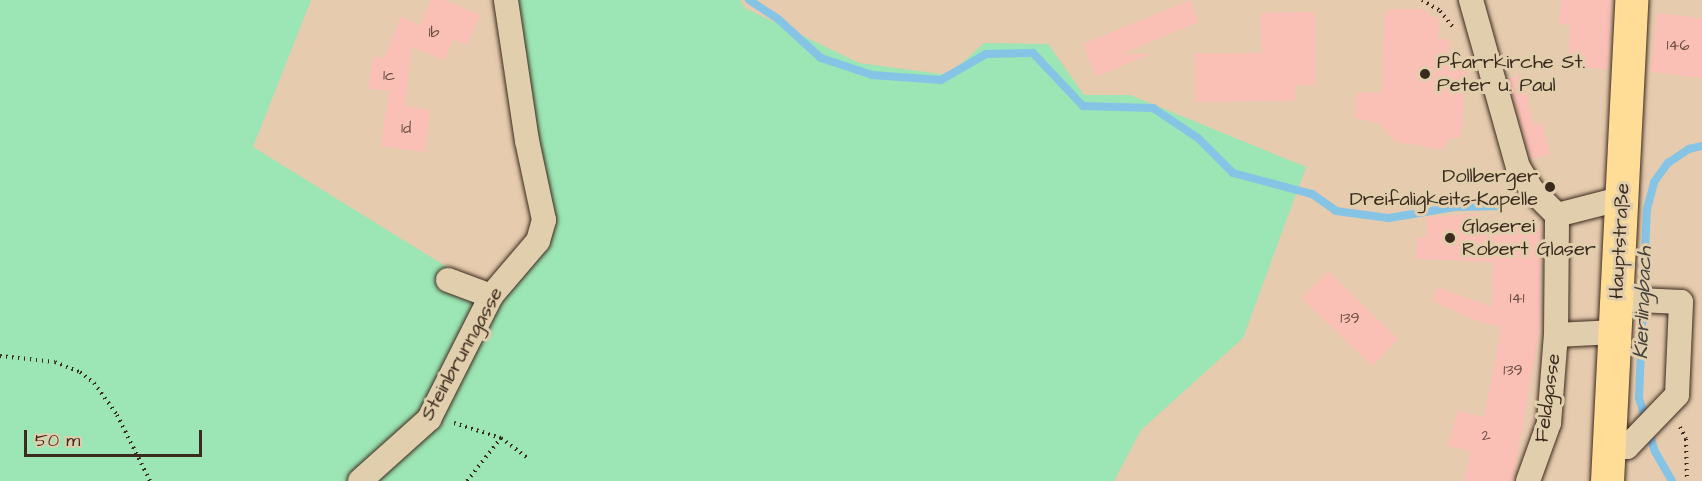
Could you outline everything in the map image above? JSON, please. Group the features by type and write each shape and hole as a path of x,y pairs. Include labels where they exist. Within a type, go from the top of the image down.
{"main road":[{"name":"Hauptstraße","path":"1607,481 1622,442 1615,332 1625,299 1623,198 1631,0"}],"street":[{"name":"Steinbrunngasse","path":"360,481 429,419 491,296 538,241 544,220 527,141 506,0"},
{"path":"1471,0 1518,167 1532,190 1557,215 1556,334"},
{"path":"1557,215 1623,198"},
{"path":"448,280 491,296"},
{"path":"1622,442 1666,408 1677,395 1681,302 1625,299"},
{"name":"Feldgasse","path":"1528,481 1549,423 1556,334 1615,332"}],"path":[{"path":"1422,0 1440,11 1455,29"},
{"path":"0,356 55,362 80,372 117,415 150,481"},
{"path":"1666,408 1686,439 1687,481"},
{"path":"429,419 468,425 501,438 528,458"},
{"path":"467,481 501,438"}],"green space":[{"path":"0,0 311,0 253,147 484,290 555,214 530,140 510,0 740,0 745,8 859,63 949,75 984,43 1048,44 1084,95 1130,95 1306,167 1243,338 1141,430 1114,481 0,481"}],"building":[{"path":"431,0 444,0 480,15 467,45 453,39 445,60 412,47 405,106 430,110 425,152 381,146 389,91 368,89 373,57 384,58 401,17 420,25"},
{"path":"1190,0 1198,22 1121,54 1151,54 1096,77 1083,44"},
{"path":"1561,0 1612,0 1608,69 1568,67 1570,25 1559,24"},
{"name":"Pfarrkirche St. Peter u. Paul","path":"1389,9 1421,9 1439,20 1438,39 1450,39 1449,61 1468,62 1461,138 1451,138 1441,150 1394,141 1380,124 1355,118 1356,93 1382,92 1384,15"},
{"path":"1315,12 1315,85 1295,85 1295,101 1195,102 1194,53 1262,53 1260,13"},
{"path":"1657,13 1702,18 1702,78 1650,72"},
{"path":"1521,75 1534,125 1542,122 1550,154 1531,159 1508,79"},
{"path":"1479,214 1478,230 1506,232 1510,228 1541,226 1539,332 1513,481 1464,481 1471,451 1447,446 1458,411 1484,417 1501,327 1477,321 1432,301 1437,287 1492,307 1493,262 1416,259 1417,238 1427,237 1426,217"},
{"path":"1328,271 1398,339 1372,366 1302,298"}],"waterway":[{"path":"749,0 778,19 821,58 872,75 941,80 986,54 1033,53 1083,106 1153,108 1198,138 1233,173 1312,194 1336,211 1389,218 1455,207 1501,206"},
{"name":"Kierlingbach","path":"1672,481 1655,452 1639,398 1647,209 1654,182 1668,163 1689,149 1702,146"}],"place":[{"name":"Pfarrkirche St. Peter u. Paul","path":"1425,74"},
{"name":"Dollberger Dreifaligkeits-Kapelle","path":"1550,187"},
{"name":"Glaserei Robert Glaser","path":"1450,238"}]}
